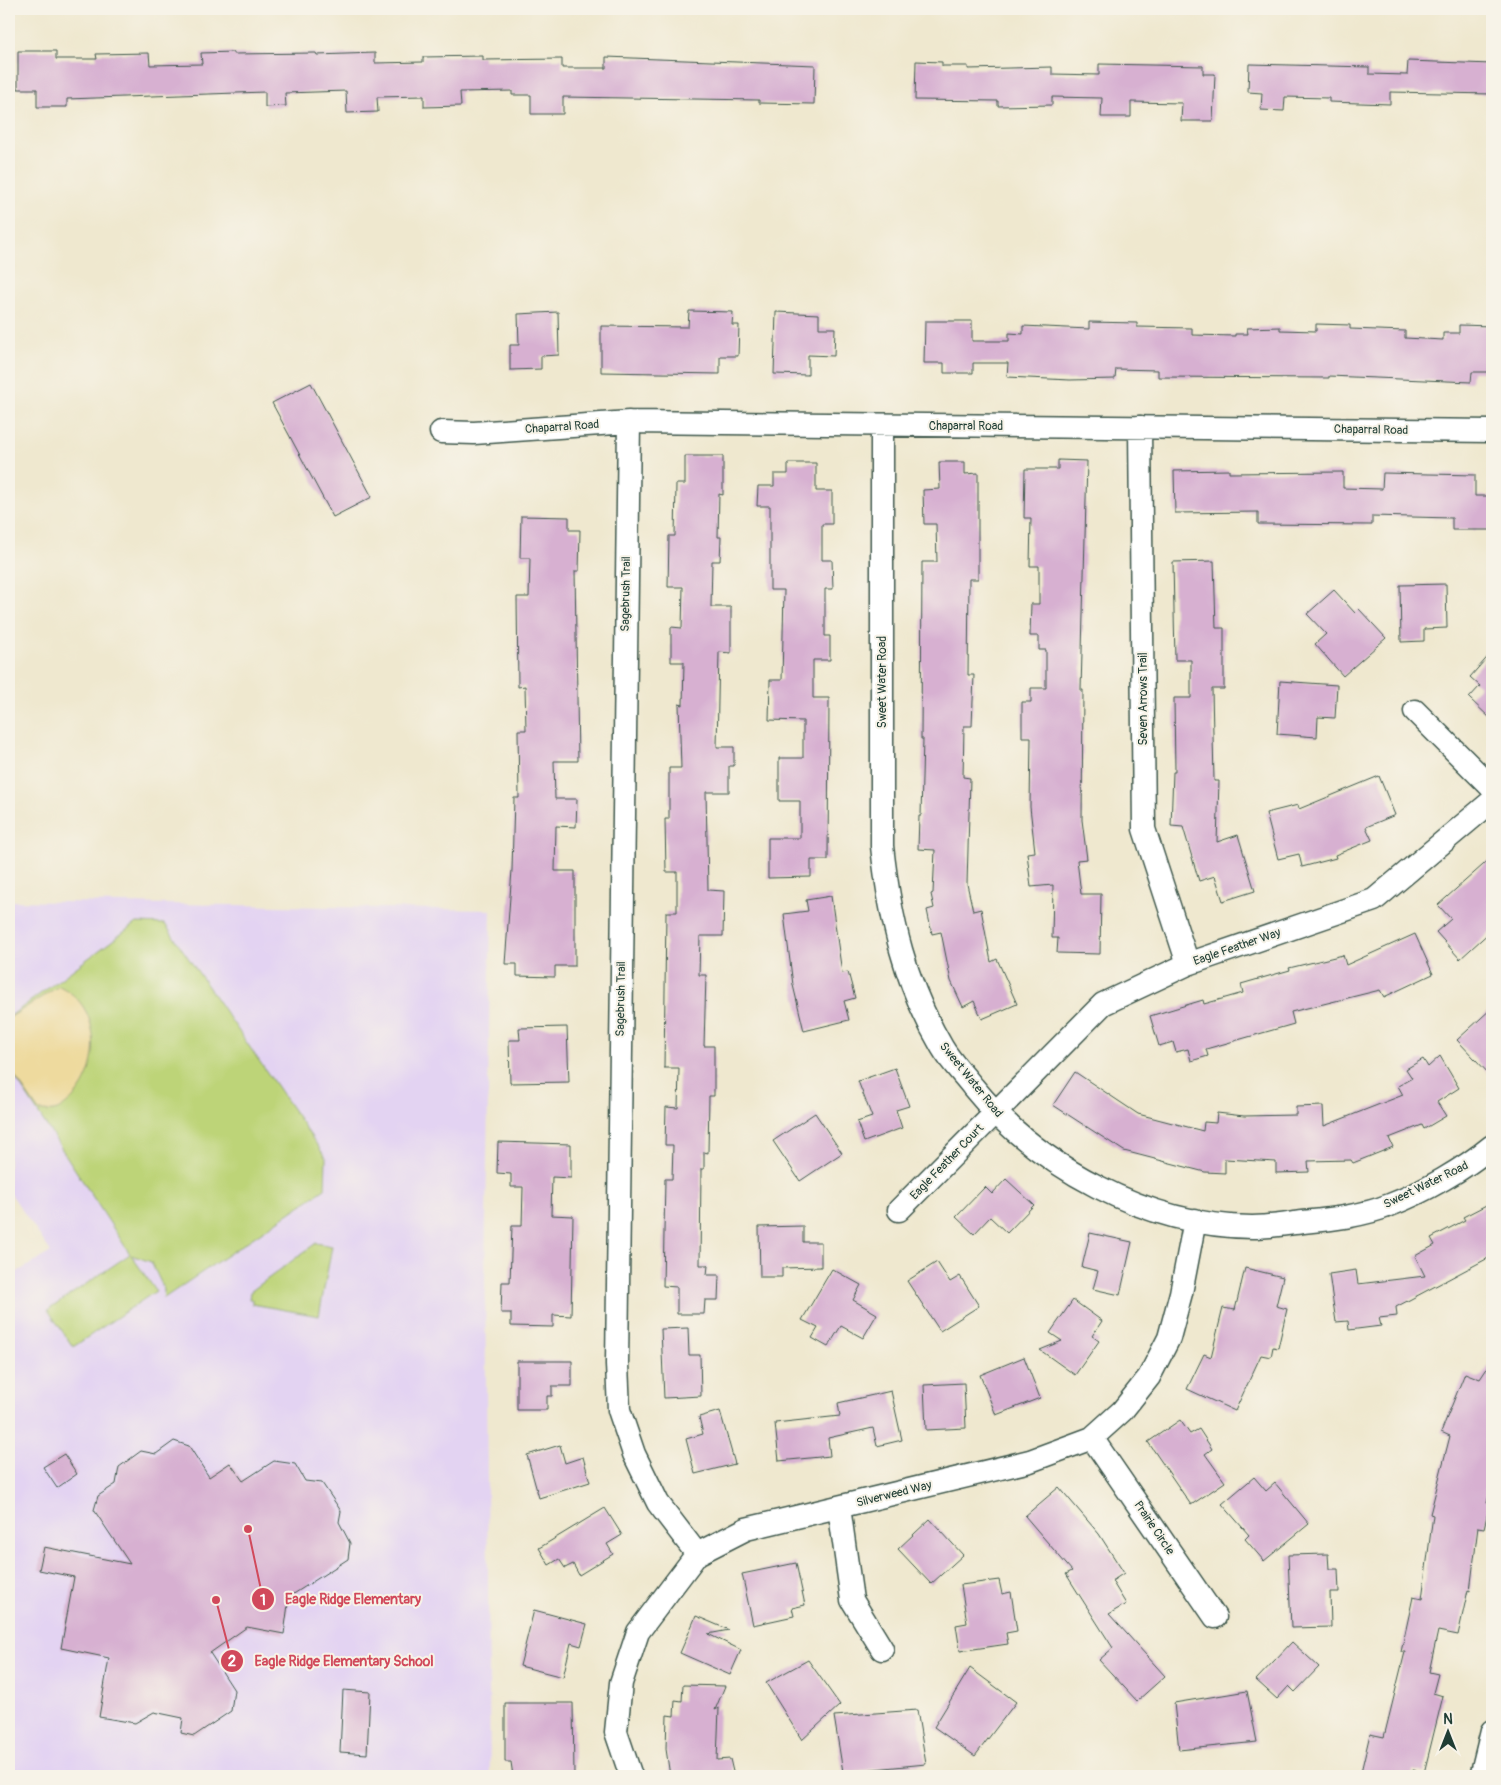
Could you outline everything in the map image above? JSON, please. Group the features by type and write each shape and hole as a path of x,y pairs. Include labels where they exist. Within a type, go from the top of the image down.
{"street":[{"name":"Chaparral Road","path":"441,432 474,433 629,422 1492,431"},
{"name":"Sagebrush Trail","path":"629,422 617,1364 619,1410 634,1454 658,1503 697,1554"},
{"name":"Sweet Water Road","path":"882,425 882,846 886,888 906,973 923,1012 943,1049 994,1113 1031,1145 1090,1183 1132,1203 1194,1220 1252,1227 1343,1218 1390,1206 1470,1164 1492,1146"},
{"name":"Seven Arrows Trail","path":"1140,427 1144,829 1188,964"},
{"path":"1415,711 1492,788"},
{"name":"Eagle Feather Way","path":"994,1113 1103,1004 1188,964 1374,900 1492,801"},
{"name":"Eagle Feather Court","path":"899,1210 994,1113"},
{"name":"Silverweed Way","path":"631,1776 616,1732 621,1683 638,1632 697,1554 746,1529 1030,1461 1092,1438 1122,1411 1149,1376 1169,1338 1181,1294 1194,1220"},
{"name":"Prairie Circle","path":"1092,1438 1214,1617"},
{"path":"839,1507 852,1600 882,1649"},
{"path":"1481,1776 1492,1731"}],"shaded area":[{"path":"9,901 491,910 485,1281 490,1776 9,1776 9,1277 51,1252 9,1191"}],"green space":[{"path":"136,923 165,924 326,1158 325,1189 164,1298 162,1285 151,1262 131,1255 156,1291 73,1347 48,1310 130,1254 9,1068 9,1017"},
{"path":"316,1243 332,1246 319,1316 252,1304 252,1299 249,1299 250,1292"}],"sand":[{"path":"59,986 73,995 84,1008 91,1023 93,1056 81,1088 70,1101 56,1110 39,1111 9,1068 9,1018"}],"building":[{"path":"18,51 56,51 56,59 97,59 96,54 149,53 150,65 202,64 201,53 233,52 233,54 316,53 317,55 375,53 375,63 423,62 423,57 483,56 483,60 562,59 562,68 606,68 606,57 815,65 814,104 759,103 759,100 563,97 563,114 531,114 531,95 512,95 512,91 460,92 461,106 424,107 424,96 377,97 378,112 347,113 346,91 285,93 286,106 265,107 265,92 67,99 67,107 37,107 37,89 18,89"},
{"path":"916,61 942,62 942,66 968,66 968,69 1052,67 1052,74 1099,75 1099,64 1203,66 1203,74 1215,74 1213,121 1181,121 1182,103 1131,102 1131,117 1101,117 1102,98 1052,97 1052,105 998,106 998,101 915,100"},
{"path":"1408,61 1492,64 1492,94 1390,92 1390,104 1329,102 1329,98 1285,97 1284,111 1261,110 1262,93 1248,92 1249,64 1369,67 1369,74 1407,75"},
{"path":"689,311 733,312 732,325 739,325 738,356 720,356 720,374 601,372 601,326 688,327"},
{"path":"558,312 559,355 541,356 541,369 510,370 510,345 519,345 518,314"},
{"path":"776,312 819,314 819,328 835,328 834,356 808,355 808,375 774,374"},
{"path":"925,321 972,321 972,341 1009,341 1009,333 1023,334 1023,326 1089,329 1089,322 1137,323 1137,327 1192,328 1192,335 1235,336 1235,334 1248,334 1247,328 1280,327 1280,330 1316,331 1316,324 1350,325 1350,329 1405,331 1405,338 1443,340 1443,333 1459,333 1459,325 1492,326 1491,372 1472,372 1471,382 1329,376 1329,378 1158,377 1158,370 1116,369 1115,379 1070,380 1007,377 1008,363 973,363 973,373 944,373 944,363 924,363"},
{"path":"311,383 372,497 333,517 272,403"},
{"path":"685,456 723,456 723,495 719,494 718,537 721,537 720,561 712,561 711,607 731,607 731,653 719,652 717,747 734,747 734,766 729,766 729,792 706,792 708,890 724,891 723,936 700,936 699,975 706,975 704,1046 714,1046 714,1096 709,1096 708,1153 704,1152 704,1169 701,1169 700,1265 708,1265 707,1275 719,1275 718,1300 705,1300 704,1314 677,1314 677,1287 663,1286 665,1179 672,1179 673,1145 665,1145 666,1107 678,1108 679,1068 664,1068 666,912 677,912 677,872 666,872 665,819 669,819 669,768 681,768 679,704 683,705 684,662 671,662 671,627 682,628 683,587 668,587 669,536 675,536 676,484 685,484"},
{"path":"1058,460 1087,461 1081,690 1083,690 1082,820 1087,859 1077,860 1081,894 1101,894 1100,954 1057,953 1058,938 1052,938 1053,885 1031,887 1027,853 1035,852 1030,807 1031,737 1022,737 1022,702 1031,702 1031,688 1046,688 1046,650 1039,650 1039,636 1030,636 1031,604 1039,604 1039,566 1030,566 1031,518 1024,518 1025,469 1058,469"},
{"path":"939,462 965,462 965,474 978,473 978,579 969,579 968,675 974,675 972,726 964,726 963,777 970,778 967,884 973,911 981,909 991,962 997,959 1017,1004 982,1019 974,1001 963,1007 951,981 941,932 932,934 927,910 934,908 931,894 933,893 935,850 918,849 923,739 921,739 922,562 937,562 936,524 924,524 923,490 940,489"},
{"path":"788,463 816,463 816,491 832,491 832,524 822,524 822,560 832,560 833,589 825,589 825,636 830,636 830,660 813,660 813,698 829,698 828,860 811,860 811,877 768,878 768,838 800,838 800,801 779,801 779,758 803,758 803,721 769,720 770,680 782,680 784,590 770,590 770,506 757,506 758,486 774,486 774,474 788,474"},
{"path":"1229,470 1229,473 1343,472 1343,488 1382,489 1383,473 1475,475 1475,496 1492,496 1492,530 1452,530 1452,518 1372,516 1372,525 1258,524 1258,512 1175,513 1174,471"},
{"path":"521,516 569,517 569,530 580,530 579,571 575,571 578,761 554,761 555,799 577,799 576,827 556,826 555,871 575,871 575,966 555,966 555,977 517,976 517,964 505,964 512,870 514,798 519,798 518,730 526,730 525,686 518,687 517,597 529,597 530,558 520,558"},
{"path":"1214,561 1216,628 1224,628 1224,689 1212,689 1214,781 1219,781 1217,842 1238,835 1255,891 1223,901 1215,876 1199,881 1183,827 1171,826 1173,772 1175,772 1174,698 1191,698 1191,660 1175,660 1173,562"},
{"path":"1446,584 1447,628 1424,629 1424,641 1401,642 1400,585"},
{"path":"1334,590 1355,613 1359,609 1386,638 1343,676 1315,644 1326,634 1307,614"},
{"path":"1492,652 1492,720 1469,698 1480,686 1470,677"},
{"path":"1280,681 1337,685 1335,718 1318,717 1317,737 1277,734"},
{"path":"1379,776 1395,815 1366,827 1372,840 1335,855 1336,858 1302,867 1299,854 1278,859 1266,813 1298,805 1299,809"},
{"path":"1492,857 1492,930 1460,959 1436,932 1451,919 1438,905"},
{"path":"831,896 842,973 848,972 855,998 844,1001 849,1020 804,1031 793,985 784,914 808,911 806,900"},
{"path":"1415,934 1433,974 1384,997 1380,990 1291,1012 1294,1024 1206,1049 1208,1056 1191,1061 1188,1049 1176,1052 1173,1042 1159,1046 1150,1016 1203,1000 1204,1004 1243,993 1241,984 1290,970 1289,968 1343,955 1346,965"},
{"path":"1492,1008 1492,1077 1457,1040"},
{"path":"567,1027 569,1082 510,1083 509,1040 520,1040 519,1028"},
{"path":"1440,1056 1459,1088 1437,1102 1446,1116 1424,1129 1422,1125 1389,1138 1393,1147 1353,1163 1351,1160 1308,1161 1309,1172 1276,1173 1276,1162 1225,1159 1225,1173 1205,1172 1124,1151 1053,1105 1075,1072 1138,1114 1203,1131 1204,1122 1216,1123 1217,1113 1244,1116 1296,1115 1296,1107 1323,1106 1324,1126 1403,1095 1398,1086 1412,1078 1406,1069 1423,1059 1428,1067"},
{"path":"895,1068 909,1106 896,1110 902,1128 864,1142 857,1122 872,1117 858,1081"},
{"path":"815,1113 842,1153 800,1181 773,1141"},
{"path":"498,1142 571,1144 571,1178 552,1177 551,1215 573,1216 571,1316 553,1315 553,1327 511,1326 511,1313 501,1313 502,1282 510,1282 512,1226 522,1226 523,1187 511,1187 511,1174 497,1173"},
{"path":"1006,1179 1034,1205 1007,1233 990,1217 974,1234 956,1217 985,1187 992,1194"},
{"path":"1492,1202 1492,1256 1396,1307 1397,1316 1379,1318 1381,1326 1349,1330 1348,1321 1336,1322 1329,1274 1356,1270 1358,1284 1425,1276 1415,1256 1435,1245 1431,1238 1465,1220 1463,1217"},
{"path":"803,1226 803,1242 821,1242 821,1267 782,1268 782,1277 760,1277 759,1227"},
{"path":"1090,1233 1132,1242 1120,1295 1093,1289 1098,1271 1082,1267"},
{"path":"937,1262 950,1282 960,1276 979,1306 940,1331 907,1281"},
{"path":"1245,1268 1283,1277 1276,1306 1287,1309 1278,1348 1273,1347 1271,1357 1261,1355 1235,1411 1187,1389 1204,1354 1211,1357 1223,1308 1235,1310"},
{"path":"832,1269 861,1285 853,1300 877,1314 863,1338 841,1326 828,1347 812,1338 818,1328 802,1320"},
{"path":"1073,1300 1102,1321 1092,1336 1099,1341 1075,1375 1040,1350 1062,1341 1050,1333"},
{"path":"688,1328 689,1355 700,1355 701,1396 664,1398 661,1329"},
{"path":"1024,1357 1040,1398 996,1415 980,1375"},
{"path":"517,1361 572,1361 572,1386 552,1386 552,1396 547,1396 547,1410 517,1410"},
{"path":"1492,1361 1492,1483 1487,1503 1490,1504 1484,1528 1478,1527 1470,1591 1468,1590 1458,1635 1438,1631 1429,1672 1438,1674 1433,1693 1443,1696 1424,1773 1413,1770 1412,1776 1360,1776 1370,1734 1384,1737 1405,1652 1401,1652 1413,1597 1422,1599 1433,1515 1430,1514 1450,1436 1441,1432 1465,1373 1480,1379"},
{"path":"964,1383 966,1428 926,1430 924,1385"},
{"path":"891,1391 902,1440 877,1446 873,1428 828,1438 830,1456 779,1461 775,1423 840,1416 838,1403"},
{"path":"720,1411 735,1464 695,1474 686,1439 703,1434 699,1417"},
{"path":"1180,1420 1190,1434 1199,1429 1212,1449 1205,1454 1225,1482 1191,1505 1148,1442"},
{"path":"174,1441 189,1446 209,1477 230,1463 243,1481 274,1461 295,1464 305,1481 322,1483 341,1511 339,1522 350,1543 348,1559 289,1597 284,1634 247,1627 210,1653 234,1690 231,1711 194,1736 181,1733 183,1718 154,1712 135,1723 99,1717 109,1658 61,1648 74,1577 39,1570 44,1547 130,1564 94,1510 98,1496 116,1484 119,1467 141,1451 156,1454"},
{"path":"560,1445 565,1463 583,1457 590,1482 539,1498 527,1455"},
{"path":"64,1454 77,1474 57,1488 43,1467"},
{"path":"1254,1477 1266,1491 1275,1483 1309,1524 1264,1561 1245,1539 1249,1535 1222,1504"},
{"path":"1059,1487 1099,1534 1124,1573 1112,1581 1126,1604 1109,1614 1165,1676 1137,1701 1099,1660 1113,1648 1066,1574 1072,1571 1025,1516"},
{"path":"605,1508 622,1535 607,1544 613,1554 579,1575 573,1564 565,1568 559,1559 549,1565 539,1548"},
{"path":"930,1519 963,1555 931,1584 898,1549"},
{"path":"1328,1554 1329,1569 1338,1569 1339,1592 1330,1592 1331,1627 1291,1628 1288,1555"},
{"path":"796,1563 805,1605 792,1608 794,1616 753,1625 742,1574"},
{"path":"999,1580 1002,1594 1011,1592 1017,1631 1006,1633 1008,1644 960,1651 956,1625 967,1623 961,1585"},
{"path":"534,1610 587,1624 581,1646 571,1643 563,1677 520,1666"},
{"path":"696,1616 729,1630 708,1634 741,1650 730,1675 680,1653"},
{"path":"1292,1642 1319,1667 1295,1692 1289,1686 1277,1699 1256,1680"},
{"path":"808,1660 840,1705 802,1740 766,1683"},
{"path":"970,1668 1016,1702 975,1756 934,1727"},
{"path":"683,1685 725,1686 715,1710 719,1708 717,1760 730,1759 734,1776 670,1776 666,1749 667,1715 674,1716 675,1700 682,1701"},
{"path":"343,1690 370,1692 367,1754 340,1752"},
{"path":"1247,1691 1257,1742 1179,1750 1174,1703"},
{"path":"505,1703 573,1703 574,1776 513,1776 511,1762 505,1762"},
{"path":"917,1710 926,1764 843,1772 834,1716"}],"place":[{"name":"Eagle Ridge Elementary","path":"248,1529"},
{"name":"Eagle Ridge Elementary School","path":"216,1600"}]}
